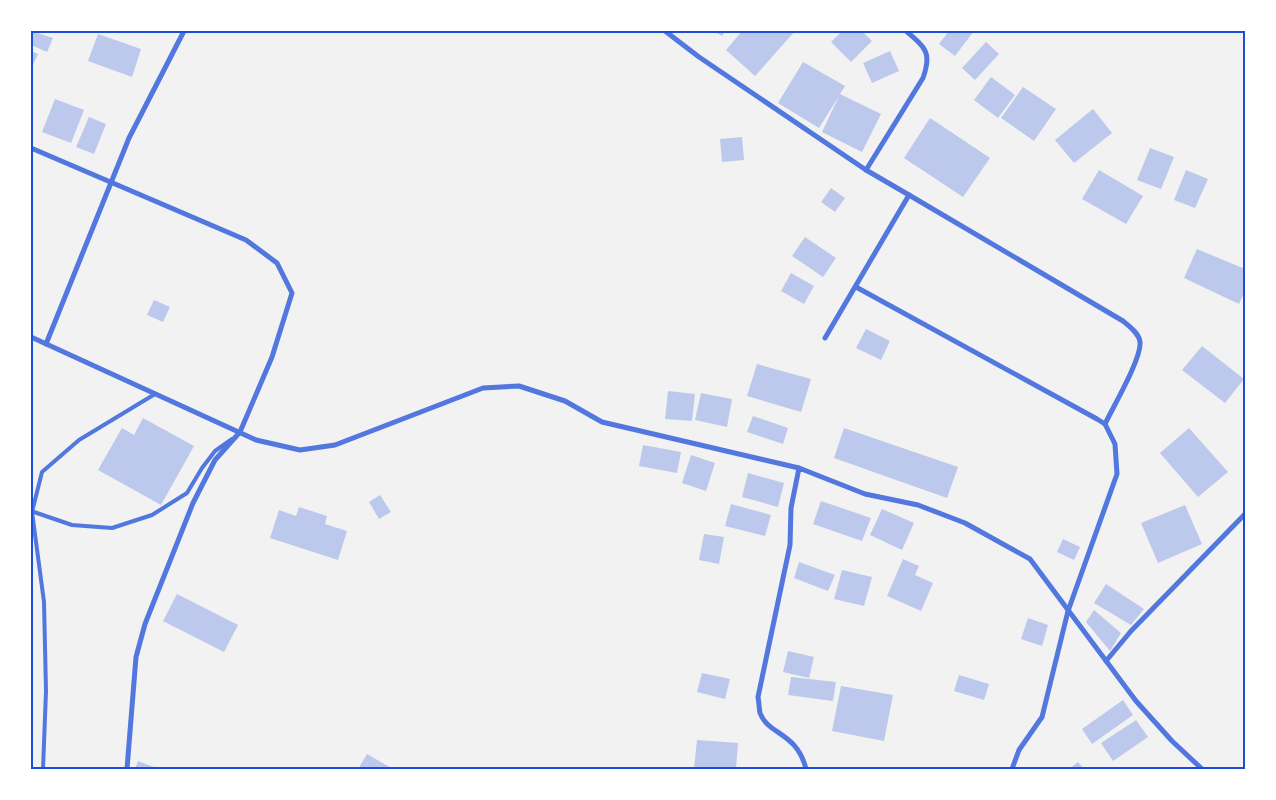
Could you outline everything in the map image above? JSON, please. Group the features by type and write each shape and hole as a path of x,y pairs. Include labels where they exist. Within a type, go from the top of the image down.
{"street":[{"path":"46,344 129,138 184,31"},
{"path":"666,31 699,57 866,170 1123,321 1140,340 1139,354 1105,424"},
{"path":"866,170 923,78 929,62 925,50 906,31"},
{"path":"31,148 246,240 277,263 292,293 272,357 239,433 215,460 192,502 145,624 136,657 127,769"},
{"path":"826,338 909,195"},
{"path":"856,287 1105,424 1115,444 1117,474 1068,611 1042,717 1019,750 1012,769"},
{"path":"31,337 239,433 256,440 300,450 335,445 483,388 519,386 565,401 602,422 800,468 865,494 918,505 965,523 1030,559 1136,701 1172,741 1202,769"},
{"path":"800,468 791,508 790,545 758,697 760,713 765,721 792,740 802,752 806,769"},
{"path":"1106,661 1132,631 1245,514"}],"lane":[{"path":"43,769 46,691 44,602 32,511 42,472 79,440 155,394"},
{"path":"32,511 72,525 112,528 152,515 187,493 215,451 239,433"}],"building":[{"path":"31,31 53,38 47,52 31,45"},
{"path":"714,31 725,31 722,36"},
{"path":"742,31 795,31 755,76 726,50"},
{"path":"842,31 862,31 872,41 851,62 831,42"},
{"path":"949,31 974,31 955,56 939,44"},
{"path":"98,34 141,49 132,77 88,61"},
{"path":"986,42 999,54 975,80 962,68"},
{"path":"31,51 38,54 31,69"},
{"path":"890,51 899,71 872,83 863,63"},
{"path":"803,62 845,86 840,94 881,114 862,152 822,132 839,96 819,128 778,103"},
{"path":"991,77 1015,95 998,118 974,100"},
{"path":"1023,87 1056,109 1034,141 1001,118"},
{"path":"55,99 84,110 71,143 42,132"},
{"path":"1093,109 1112,133 1074,163 1055,140"},
{"path":"89,117 106,124 94,154 76,147"},
{"path":"930,118 990,158 963,197 904,158"},
{"path":"742,137 744,160 722,162 720,139"},
{"path":"1150,148 1174,157 1161,189 1137,180"},
{"path":"1099,170 1143,196 1126,224 1082,199"},
{"path":"1186,170 1208,179 1195,208 1174,200"},
{"path":"831,188 845,198 835,212 821,202"},
{"path":"805,237 836,258 823,277 792,256"},
{"path":"1197,249 1245,269 1245,291 1239,304 1184,278"},
{"path":"791,273 814,286 804,304 781,291"},
{"path":"154,300 170,307 163,322 147,315"},
{"path":"866,329 890,341 881,360 856,348"},
{"path":"1202,346 1244,379 1225,403 1182,370"},
{"path":"757,364 811,379 801,412 747,396"},
{"path":"668,391 695,394 692,421 665,419"},
{"path":"701,393 732,399 727,427 695,420"},
{"path":"753,416 788,428 783,444 747,432"},
{"path":"143,418 194,446 161,505 98,470 122,428 134,435"},
{"path":"844,428 958,467 947,498 834,458"},
{"path":"1189,428 1228,472 1198,497 1160,453"},
{"path":"643,445 681,452 677,473 639,466"},
{"path":"691,455 715,463 706,491 682,483"},
{"path":"748,473 784,483 778,507 742,497"},
{"path":"380,495 391,512 379,519 369,502"},
{"path":"821,501 871,518 862,541 813,524"},
{"path":"731,504 771,515 765,536 725,526"},
{"path":"1185,505 1202,544 1158,563 1141,523"},
{"path":"299,507 327,516 325,524 347,531 338,560 270,538 279,510 296,516"},
{"path":"882,509 914,523 902,550 870,535"},
{"path":"704,534 724,537 719,564 699,560"},
{"path":"1063,539 1080,547 1074,560 1057,552"},
{"path":"903,559 919,566 915,575 933,583 921,611 887,596"},
{"path":"799,562 835,575 828,591 794,578"},
{"path":"842,570 872,577 864,606 834,599"},
{"path":"1106,584 1144,609 1131,625 1094,603"},
{"path":"177,594 238,625 224,652 163,621"},
{"path":"1094,610 1121,633 1110,651 1086,622"},
{"path":"1028,618 1048,625 1042,646 1021,639"},
{"path":"788,651 814,657 809,678 783,672"},
{"path":"702,673 730,679 725,699 697,692"},
{"path":"959,675 989,684 984,700 954,691"},
{"path":"791,677 836,682 833,701 788,695"},
{"path":"841,686 893,695 884,741 832,731"},
{"path":"1123,700 1133,715 1092,744 1082,729"},
{"path":"1136,720 1148,737 1113,761 1101,743"},
{"path":"697,740 738,743 736,769 694,769"},
{"path":"367,754 393,769 358,769"},
{"path":"138,761 159,769 135,769"},
{"path":"1078,762 1084,769 1069,769"}]}
